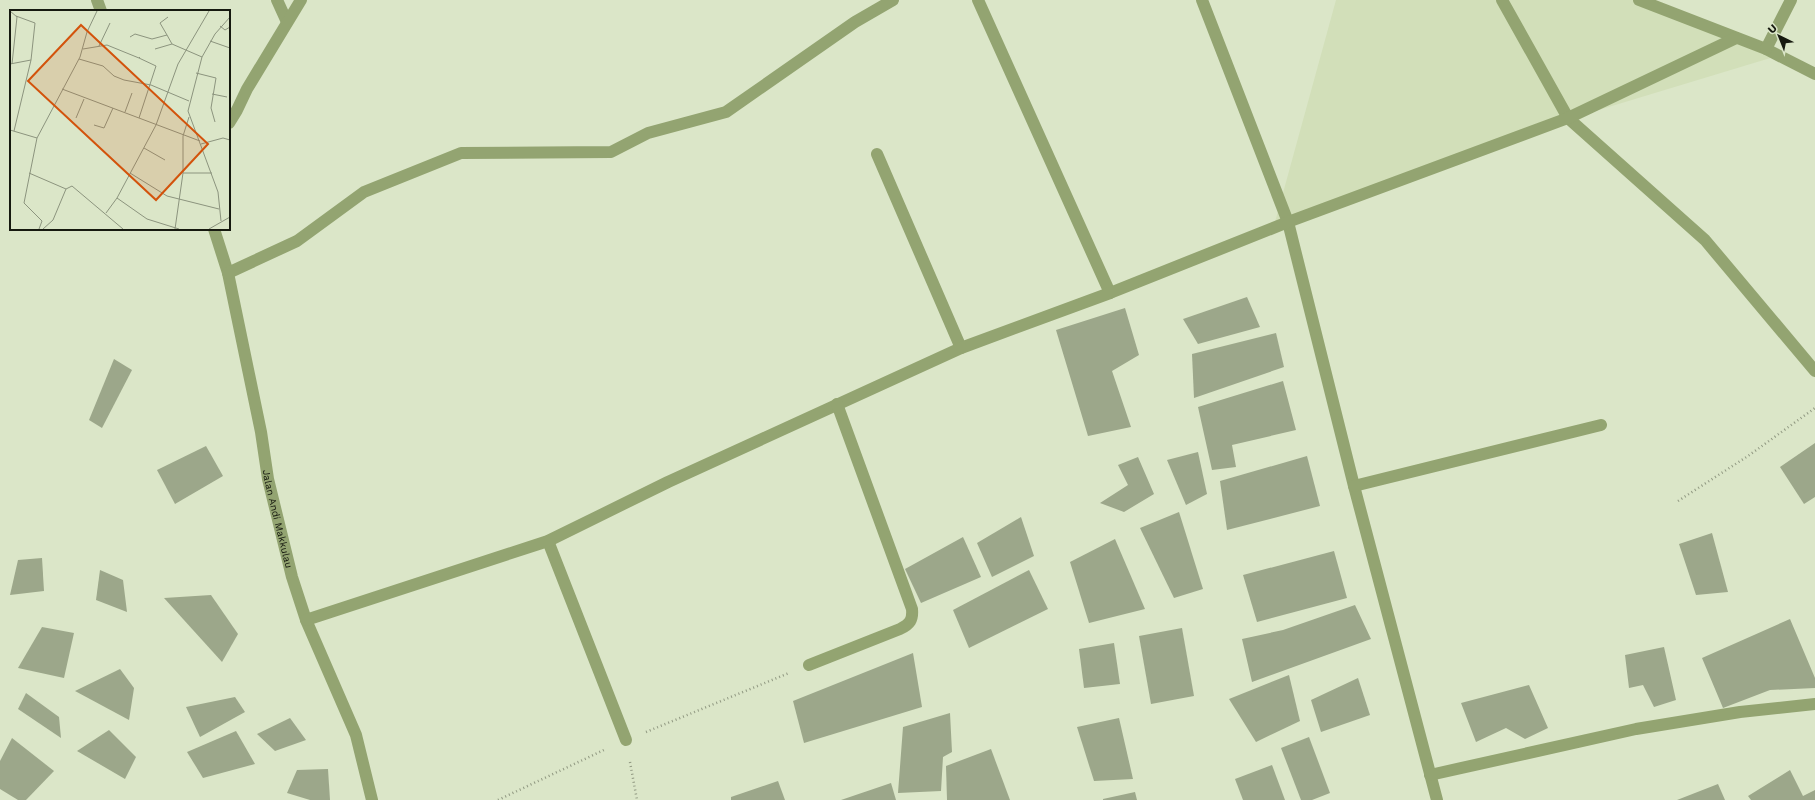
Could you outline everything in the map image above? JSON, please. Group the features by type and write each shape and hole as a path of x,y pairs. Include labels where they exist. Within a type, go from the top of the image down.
{"street":[{"path":"96,0 101,10"},
{"path":"277,0 287,22"},
{"path":"230,121 247,89 301,0"},
{"path":"228,273 297,241 364,192 461,153 611,152 648,133 726,112 855,22 893,0"},
{"path":"978,0 1110,293"},
{"path":"1202,0 1288,222 1354,486 1436,800"},
{"path":"1502,0 1568,118 1705,240 1815,371"},
{"path":"1639,0 1766,49 1815,74"},
{"path":"1766,49 1791,0"},
{"path":"306,620 548,541 668,482 961,348 1110,293 1288,222 1568,118 1736,38"},
{"path":"878,154 961,348"},
{"name":"Jalan Andi Makkulau","path":"214,230 228,273 261,432 268,479 292,577 306,620 356,735 372,800"},
{"path":"809,665 900,629 907,625 913,618 912,609 837,404"},
{"path":"1354,486 1602,425"},
{"path":"548,541 626,740"},
{"path":"1430,775 1636,729 1740,712 1815,704"}],"path":[{"path":"1678,501 1748,456 1815,408"},
{"path":"498,800 626,740 809,665"},
{"path":"626,740 637,800"}],"shaded area":[{"path":"1336,0 1637,0 1777,56 1569,119 1272,233"}],"building":[{"path":"1247,297 1260,327 1198,344 1183,319"},
{"path":"1125,308 1139,355 1112,371 1131,427 1088,436 1056,330"},
{"path":"1276,333 1284,367 1194,398 1192,354"},
{"path":"114,359 132,370 102,428 89,420"},
{"path":"1283,381 1296,430 1232,445 1236,467 1212,470 1198,407"},
{"path":"1815,443 1815,497 1804,504 1780,467"},
{"path":"206,446 223,476 175,504 157,470"},
{"path":"1198,452 1207,494 1186,505 1167,460"},
{"path":"1307,456 1320,506 1227,530 1220,481"},
{"path":"1138,457 1154,494 1124,512 1100,503 1128,485 1118,465"},
{"path":"1179,512 1203,589 1174,598 1140,528"},
{"path":"1021,517 1034,556 992,577 977,543"},
{"path":"1712,533 1728,592 1696,595 1679,544"},
{"path":"963,537 981,577 921,603 905,569"},
{"path":"1115,539 1145,609 1089,623 1070,562"},
{"path":"1334,551 1347,598 1257,622 1243,575"},
{"path":"42,558 44,591 10,595 18,560"},
{"path":"100,570 123,580 127,612 96,600"},
{"path":"1029,570 1048,609 969,648 953,610"},
{"path":"211,595 238,634 222,662 164,598"},
{"path":"1355,605 1371,639 1252,682 1242,639 1283,630"},
{"path":"1790,619 1815,678 1815,688 1770,690 1723,708 1702,658"},
{"path":"42,627 74,633 64,678 18,668"},
{"path":"1182,628 1194,696 1151,704 1139,636"},
{"path":"1114,643 1120,684 1084,688 1079,649"},
{"path":"1664,647 1676,700 1654,707 1643,685 1629,688 1625,655"},
{"path":"913,653 922,707 804,743 793,701"},
{"path":"120,669 134,688 129,720 75,691"},
{"path":"1289,675 1300,721 1256,742 1229,699"},
{"path":"1358,678 1370,715 1321,732 1311,700"},
{"path":"1529,685 1548,728 1525,739 1506,728 1476,742 1461,703"},
{"path":"26,693 59,717 61,738 18,709"},
{"path":"235,697 245,712 200,737 186,707"},
{"path":"950,713 952,752 943,757 941,791 898,793 903,727"},
{"path":"290,718 306,740 275,751 257,734"},
{"path":"1119,718 1133,779 1094,781 1077,727"},
{"path":"109,730 136,757 125,779 77,751"},
{"path":"236,731 255,764 203,778 187,752"},
{"path":"1309,737 1330,793 1312,800 1301,800 1281,748"},
{"path":"12,738 54,771 26,800 18,800 0,789 0,761"},
{"path":"991,749 1010,800 947,800 946,766"},
{"path":"1272,765 1285,800 1243,800 1235,779"},
{"path":"328,769 330,800 310,800 287,793 297,770"},
{"path":"1790,770 1803,796 1815,790 1815,800 1751,800 1748,796"},
{"path":"778,781 785,800 731,800 731,797"},
{"path":"891,783 896,800 841,800"},
{"path":"1718,784 1725,800 1677,800"},
{"path":"1135,792 1137,800 1103,800 1103,799"}]}
